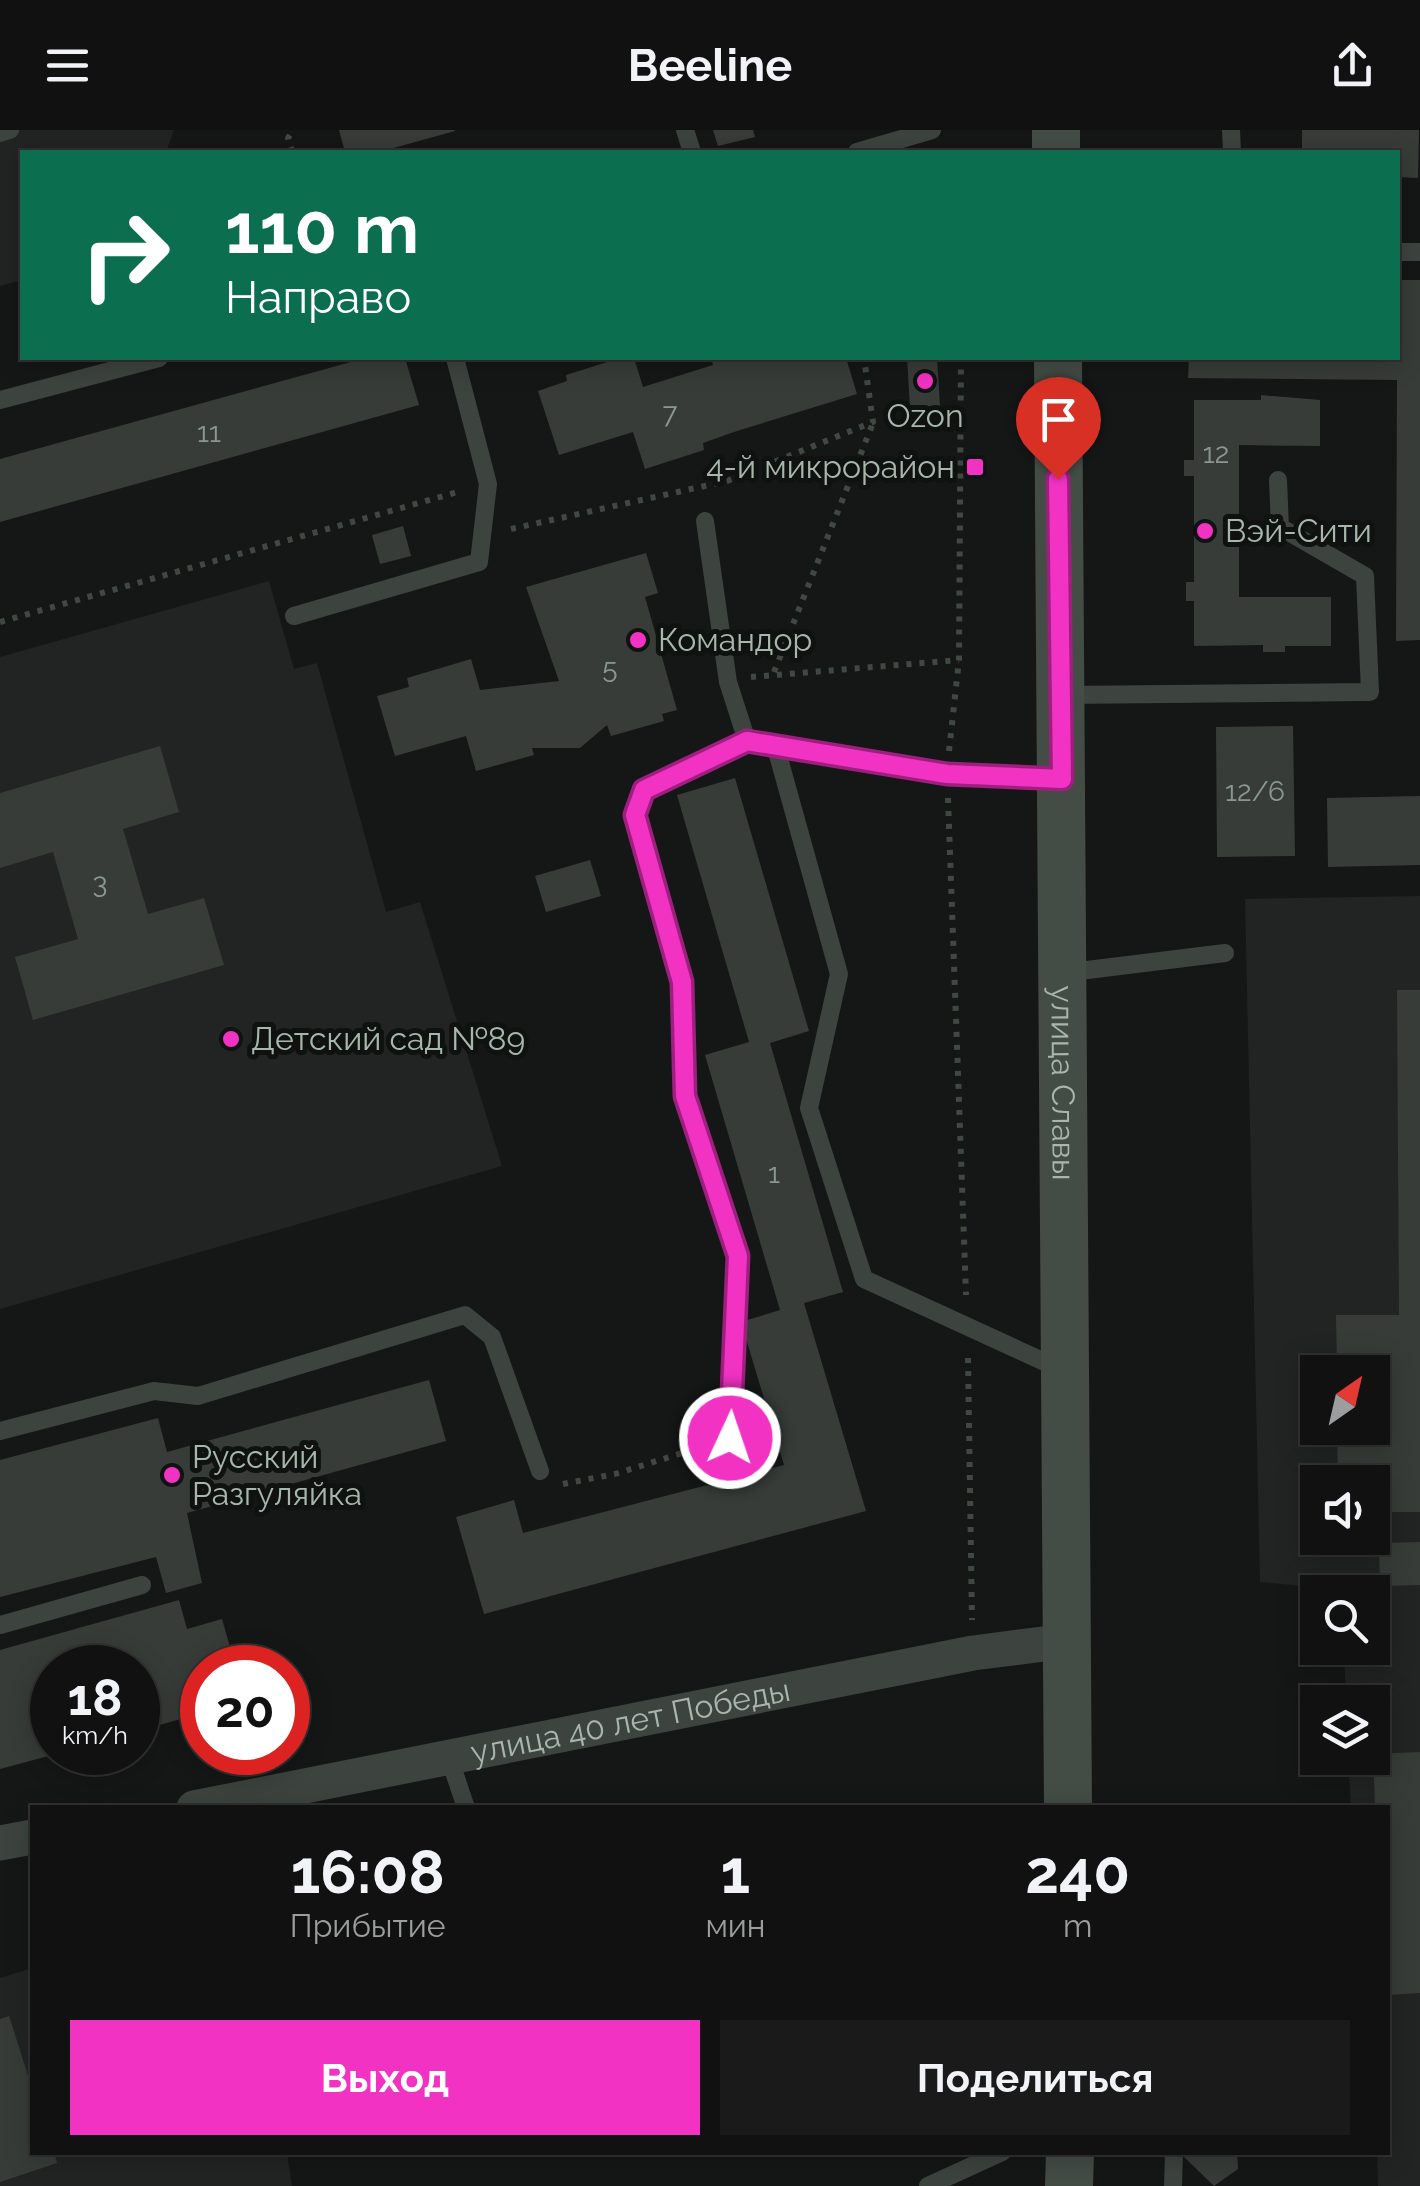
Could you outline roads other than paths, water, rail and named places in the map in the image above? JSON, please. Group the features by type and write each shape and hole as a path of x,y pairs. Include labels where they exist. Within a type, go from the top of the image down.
{"main road":[{"name":"улица Славы","path":"1058,360 1068,1805"},
{"path":"1069,2186 1070,2155"}],"street":[{"name":"улица 40 лет Победы","path":"210,1805 973,1653 1067,1641"},
{"path":"0,1843 30,1837"}],"lane":[{"path":"0,133 10,130"},
{"path":"864,150 932,130"},
{"path":"0,400 152,360"},
{"path":"294,616 479,562 488,484 456,360"},
{"path":"1061,695 1370,692 1365,576 1280,527 1278,480"},
{"path":"705,521 728,682 747,741"},
{"path":"730,1438 738,1256 685,1096 682,982 635,815 644,790 747,741 947,774 1062,779"},
{"path":"776,748 839,974 809,1108 864,1280 1066,1372"},
{"path":"1063,974 1226,953"},
{"path":"0,1432 154,1391 198,1396 465,1315 492,1336 540,1472"},
{"path":"0,1624 142,1585"},
{"path":"450,1760 465,1805"},
{"path":"928,2186 995,2155"},
{"path":"1173,2186 1174,2155"}],"place":[{"name":"Ozon","path":"925,381"},
{"name":"4-й микрорайон","path":"975,467"},
{"name":"Вэй-Сити","path":"1205,531"},
{"name":"Командор","path":"638,640"},
{"name":"Детский сад №89","path":"231,1039"},
{"name":"Русский Разгуляйка","path":"172,1475"}]}
